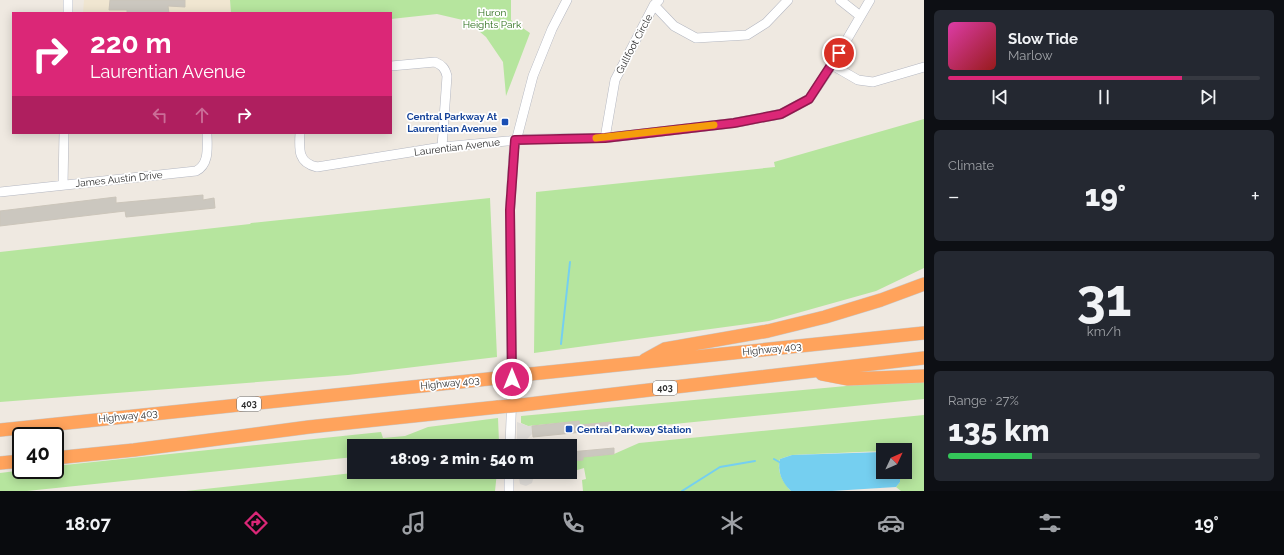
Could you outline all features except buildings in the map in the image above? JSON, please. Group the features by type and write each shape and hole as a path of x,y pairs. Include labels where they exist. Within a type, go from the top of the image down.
{"highway":[{"path":"639,363 665,349 808,322 881,300 924,284"},
{"name":"Highway 403","path":"0,430 924,333"},
{"name":"403","path":"64,457 134,450 316,426 521,405 924,358"},
{"path":"808,371 848,379 924,376"},
{"path":"0,463 12,462"}],"street":[{"path":"68,0 68,12"},
{"path":"510,439 512,392 510,210 515,140 533,76 552,29 567,0"},
{"path":"657,3 674,26 696,38 747,35 766,23 788,0"},
{"path":"840,0 859,15"},
{"name":"Laurentian Avenue","path":"300,134 299,153 301,158 310,166 317,167 442,147 515,140 605,138 734,123 781,114 809,99 832,65 859,15 870,0"},
{"name":"Gullfoot Circle","path":"605,138 615,80 657,3"},
{"path":"392,66 435,62 442,65 446,70 447,76 442,147"},
{"path":"832,65 858,80 873,82 924,67"},
{"path":"63,185 64,134"},
{"name":"James Austin Drive","path":"0,192 196,171 201,168 206,160 207,134"},
{"path":"509,479 509,491"}],"shaded area":[{"path":"84,0 230,0 231,12 83,12"},
{"path":"517,422 532,426 533,433 527,439 517,439"},
{"path":"519,479 533,479 532,483 526,486 520,484"}],"green space":[{"name":"Huron Heights Park","path":"230,0 511,0 511,20 530,33 506,96 503,62 486,37 467,21 437,14 392,19 392,12 231,12"},
{"path":"924,119 924,268 876,291 769,321 534,353 536,192 775,167 774,162"},
{"path":"490,198 497,357 348,375 0,402 0,252 251,223"},
{"path":"924,381 924,399 634,428 611,425 611,422 580,425 579,421 528,426 521,423 521,416 868,384"},
{"path":"924,415 924,491 901,491 896,487 900,482 900,479 912,479 912,443 876,443 876,451 792,455 780,459 779,468 781,476 791,491 583,491 582,480 586,479 584,468 577,470 577,460 583,460 583,457 614,454 639,443"},
{"path":"498,418 499,439 347,439 347,458 27,491 0,491 0,473 12,472 12,479 64,479 64,465 381,432 383,438 405,436 428,427"},
{"path":"347,474 347,479 496,479 495,491 186,491"}],"water":[{"path":"876,452 876,479 900,479 900,482 896,487 832,491 791,491 783,481 779,463 780,459 792,455"}],"waterway":[{"path":"561,344 570,262"},
{"path":"774,459 781,463"},
{"path":"682,491 720,467 755,461"}],"slow traffic":[{"path":"596,138 714,125"}],"place":[{"name":"Central Parkway At Laurentian Avenue","path":"505,122"},
{"name":"Central Parkway Station","path":"569,429"}],"route":[{"path":"512,379 510,210 515,140 605,138 734,123 781,114 809,99 839,53"}]}
